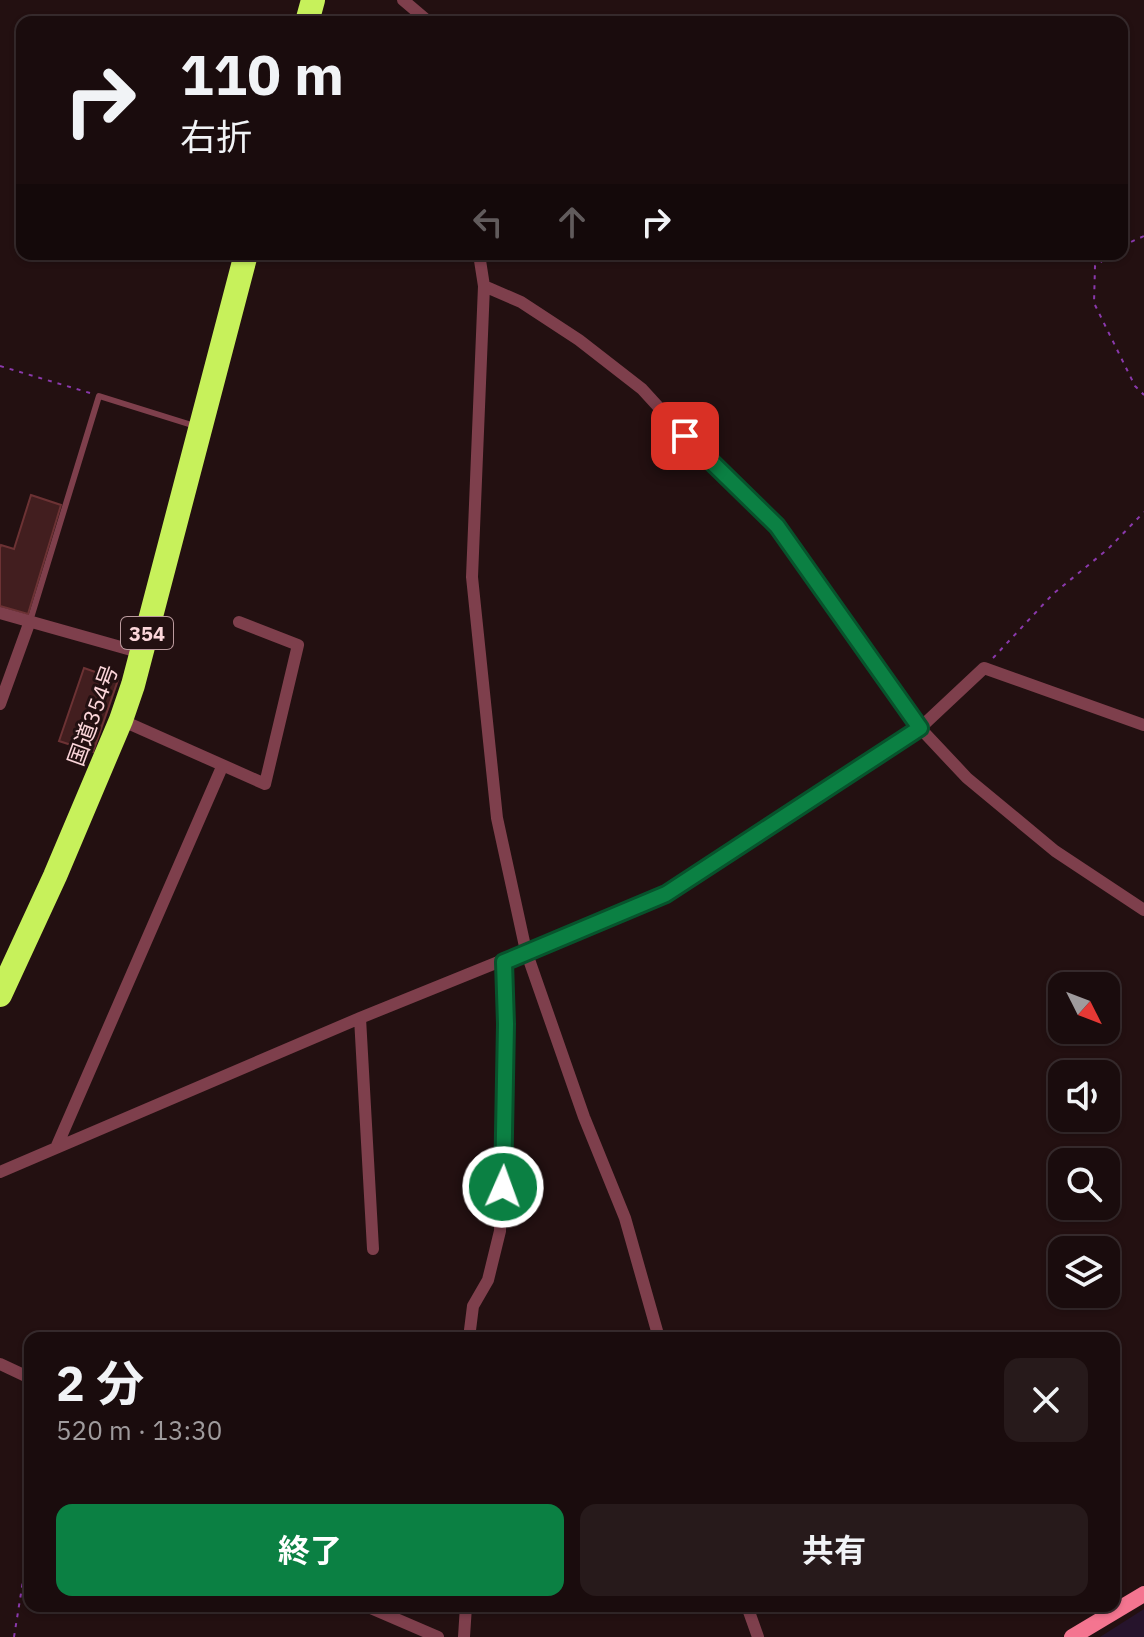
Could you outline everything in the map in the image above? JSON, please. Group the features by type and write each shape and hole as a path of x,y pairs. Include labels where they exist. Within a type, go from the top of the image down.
{"highway":[{"name":"国道354号","path":"0,995 55,876 121,720 142,653 244,260"}],"main road":[{"path":"1120,1608 1144,1594"},
{"path":"1072,1637 1114,1612"}],"street":[{"path":"403,0 422,16"},
{"path":"480,260 484,286 472,577 497,818 526,951 584,1117 625,1218 657,1332"},
{"path":"484,286 521,302 579,340 642,389 706,459 777,526 920,728 967,778 1055,851 1144,910"},
{"path":"0,613 142,653"},
{"path":"0,704 30,621"},
{"path":"121,720 265,784 298,645 239,622"},
{"path":"0,1172 360,1018 666,894 920,728 984,668 1144,725"},
{"path":"56,1148 222,767"},
{"path":"470,1332 473,1306 488,1280 500,1231 505,1118 504,962"},
{"path":"360,1018 373,1249"},
{"path":"0,1364 24,1375"},
{"path":"380,1612 438,1637"},
{"path":"464,1637 466,1612"},
{"path":"749,1612 758,1637"}],"lane":[{"path":"30,621 99,396 200,428"}],"path":[{"path":"1104,260 1095,266 1094,303 1135,386 1144,395"},
{"path":"0,366 99,396"},
{"path":"984,668 1053,594 1108,549 1144,512"},
{"path":"14,1637 24,1574"}],"shaded area":[{"path":"1144,1609 1144,1637 1100,1637"}],"building":[{"path":"31,495 61,505 28,614 0,606 0,548 1,545 14,549"},
{"path":"84,668 118,680 93,752 59,741"}],"route":[{"path":"503,1187 504,962 666,894 920,728 777,526 685,436"}]}
